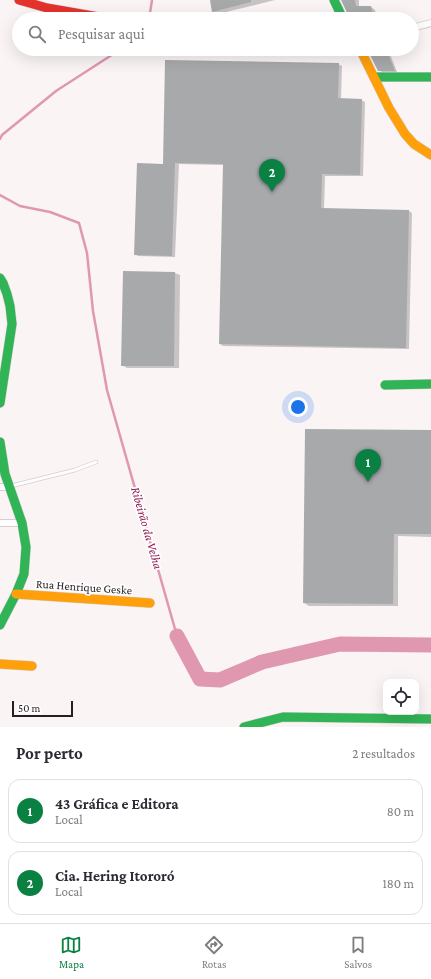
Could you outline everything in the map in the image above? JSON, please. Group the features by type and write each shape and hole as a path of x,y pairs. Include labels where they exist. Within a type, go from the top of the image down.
{"street":[{"path":"19,0 47,8 71,12"},
{"path":"334,0 340,12"},
{"path":"419,26 431,23"},
{"path":"364,56 405,134 414,144 431,155"},
{"path":"374,77 431,77"},
{"path":"0,278 8,298 12,324 0,403"},
{"path":"385,385 431,384"},
{"path":"0,442 5,474 22,523 26,547 24,574 16,594 0,625"},
{"path":"0,487 10,487"},
{"path":"0,523 22,523"},
{"name":"Rua Henrique Geske","path":"16,594 150,603"},
{"path":"0,664 32,666"},
{"path":"244,727 283,718 431,719"}],"lane":[{"path":"10,487 75,470 96,462"}],"building":[{"path":"210,0 251,0 251,2 212,12"},
{"path":"341,0 355,0 356,6 371,6 372,12 347,12"},
{"path":"370,56 389,56 395,71 378,71"},
{"path":"165,60 339,63 338,98 362,99 360,175 322,174 321,208 409,210 406,348 219,344 223,164 175,163 172,256 134,255 137,163 163,164"},
{"path":"123,271 175,272 174,366 121,366"},
{"path":"305,429 431,430 431,534 394,534 393,604 303,603"}],"waterway":[{"name":"Ribeirão da Velha","path":"150,12 152,0"},
{"name":"Ribeirão da Velha","path":"0,139 2,135 56,91 110,56"},
{"name":"Ribeirão da Velha","path":"0,195 20,206 50,212 79,223 87,253 93,311 107,390 177,636"},
{"name":"Ribeirão da Velha","path":"177,636 200,679 220,680 262,662 340,644 431,645"}],"traffic: fast":[{"path":"334,0 340,12"},
{"path":"374,77 431,77"},
{"path":"0,278 7,294 12,324 0,403"},
{"path":"385,385 431,384"},
{"path":"0,442 5,474 22,523 26,547 24,574 16,594 0,625"},
{"path":"244,727 283,717 431,719"}],"traffic: slow":[{"path":"363,56 389,108 405,134 414,144 431,155"},
{"path":"16,594 150,603"},
{"path":"0,664 32,666"}],"traffic: jam":[{"path":"19,0 47,8 70,12"}],"place":[{"name":"Cia. Hering Itororó","path":"272,192"},
{"name":"43 Gráfica e Editora","path":"368,482"}]}
